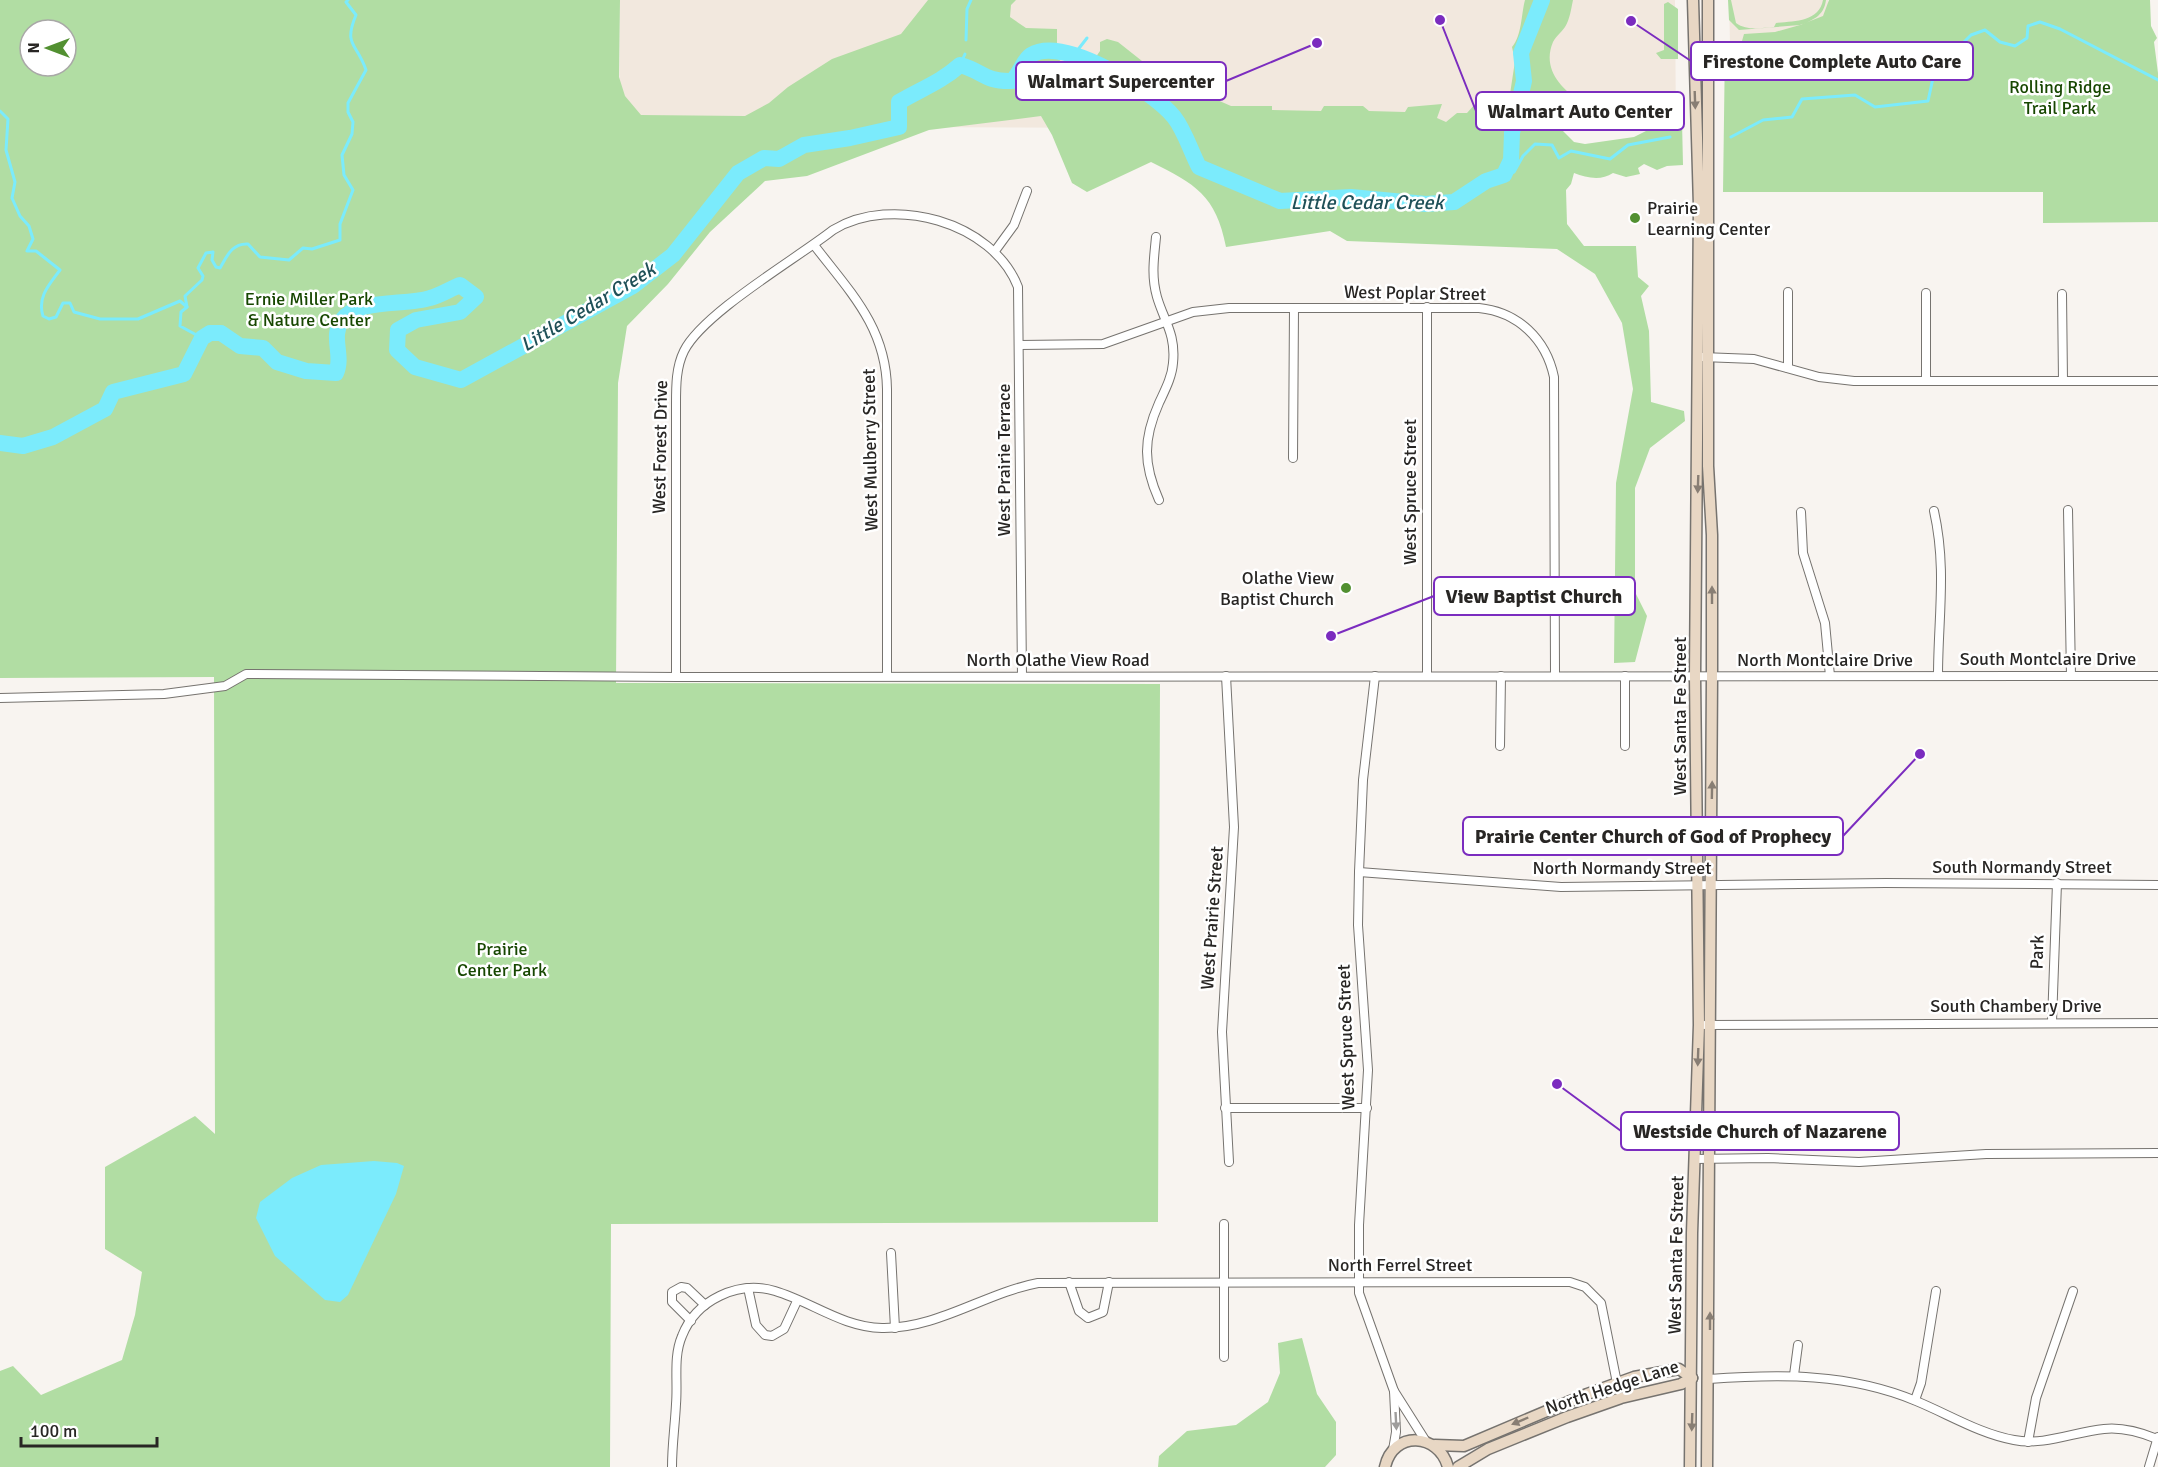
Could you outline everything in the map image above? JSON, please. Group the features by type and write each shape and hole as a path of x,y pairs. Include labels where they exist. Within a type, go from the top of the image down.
{"street":[{"name":"West Santa Fe Street","path":"1693,0 1712,676 1704,884 1704,1025 1709,1159 1707,1467"},
{"name":"West Santa Fe Street","path":"1704,884 1695,676 1704,357 1708,0"},
{"path":"995,251 1014,225 1027,191"},
{"name":"West Prairie Terrace","path":"814,245 833,230 853,221 896,214 925,219 966,232 995,251 1009,267 1018,287 1020,345 1022,676"},
{"path":"1156,237 1153,279 1158,300 1168,321 1173,364 1151,422 1147,442 1148,476 1159,500"},
{"name":"West Mulberry Street","path":"814,245 876,330 885,356 887,675"},
{"name":"West Forest Drive","path":"676,677 676,404 680,362 694,336 707,322 814,245"},
{"path":"1788,292 1788,368"},
{"path":"1926,293 1926,381"},
{"path":"2062,294 2063,381"},
{"name":"West Spruce Street","path":"1426,307 1427,676"},
{"name":"West Poplar Street","path":"1020,345 1103,344 1193,312 1229,308 1479,308 1504,313 1517,320 1536,337 1552,368 1555,389 1555,676"},
{"path":"1293,458 1294,308"},
{"path":"1704,357 1754,359 1836,380 2158,381"},
{"path":"2068,510 2071,676"},
{"path":"1801,512 1803,553 1825,623 1830,676"},
{"path":"1934,512 1942,554 1943,581 1938,676"},
{"name":"North Olathe View Road","path":"0,698 164,694 225,686 246,674 676,677 1712,676"},
{"name":"West Prairie Street","path":"1226,676 1234,827 1222,1032 1229,1162"},
{"name":"West Spruce Street","path":"1375,676 1363,780 1359,872 1358,925 1368,1070 1359,1225 1359,1281 1362,1305 1394,1391 1425,1440"},
{"path":"1500,746 1501,676"},
{"path":"1625,676 1625,746"},
{"name":"North Montclaire Drive","path":"1712,676 1938,676"},
{"name":"South Montclaire Drive","path":"1938,676 2158,676"},
{"name":"North Normandy Street","path":"1359,872 1561,887 1886,883"},
{"name":"South Normandy Street","path":"1886,883 2158,885"},
{"name":"Park","path":"2052,1022 2057,883"},
{"name":"South Chambery Drive","path":"1704,1025 2158,1023"},
{"name":"West Santa Fe Street","path":"1690,1467 1695,1160 1704,1025"},
{"path":"1225,1108 1367,1108"},
{"path":"1695,1160 1859,1162 1959,1155 2158,1153"},
{"path":"1224,1224 1224,1357"},
{"path":"891,1253 895,1328"},
{"path":"1070,1282 1079,1311 1088,1318 1103,1312 1109,1282"},
{"name":"North Ferrel Street","path":"689,1323 705,1305 729,1292 748,1288 774,1291 850,1323 865,1327 895,1328 931,1321 1016,1287 1070,1282 1570,1282 1585,1287 1601,1303 1617,1383"},
{"path":"672,1467 678,1349 689,1323 672,1302 672,1292 681,1287 687,1288 705,1305"},
{"path":"748,1288 756,1325 765,1335 772,1336 784,1329 797,1301"},
{"path":"1915,1400 1921,1383 1936,1291"},
{"path":"2028,1442 2033,1409 2073,1291"},
{"path":"1794,1374 1798,1345"},
{"name":"North Hedge Lane","path":"1435,1445 1464,1446 1617,1383 1679,1369 1692,1378 1681,1384 1638,1392 1567,1417 1488,1449 1458,1467"},
{"path":"1692,1378 1794,1374 1871,1386 1915,1400 1991,1434 2028,1442 2104,1429 2124,1430 2158,1438 2149,1467"},
{"name":"West Spruce Street","path":"1393,1450 1396,1432 1394,1391"},
{"path":"1384,1465 1393,1450 1407,1441 1425,1440 1441,1451 1448,1467"}],"shaded area":[{"path":"620,0 1675,0 1676,130 619,126"},
{"path":"1729,0 1828,0 1831,18 1730,44"}],"green space":[{"path":"0,0 620,0 619,77 625,96 641,115 745,116 769,103 788,87 832,59 901,34 928,0 1016,0 1011,5 1010,17 1026,28 1057,29 1057,58 1081,78 1100,51 1100,42 1107,39 1118,42 1142,61 1183,85 1231,106 1272,106 1272,110 1321,111 1324,106 1363,106 1369,111 1405,112 1408,107 1442,104 1437,118 1446,122 1457,113 1467,113 1475,104 1501,104 1556,124 1574,142 1585,144 1634,137 1654,127 1660,129 1663,122 1682,121 1683,165 1667,166 1657,170 1644,164 1638,168 1640,174 1626,177 1613,173 1594,178 1574,173 1571,184 1566,190 1567,224 1584,246 1636,246 1638,277 1649,286 1641,296 1649,331 1651,402 1684,411 1685,421 1650,448 1635,488 1635,592 1647,616 1635,662 1614,663 1616,483 1633,389 1622,323 1595,274 1557,249 1347,241 1330,231 1226,247 1216,215 1201,193 1180,177 1151,162 1087,192 1072,183 1052,135 1041,116 929,130 807,176 765,181 710,232 668,284 627,326 618,383 616,683 1160,684 1158,1222 611,1224 610,1467 0,1467 0,1371 13,1366 41,1395 122,1360 135,1315 142,1272 105,1249 105,1167 195,1116 215,1134 214,677 0,678"},
{"path":"1525,0 1573,0 1567,24 1553,42 1550,60 1551,69 1560,83 1580,101 1581,104 1576,109 1560,109 1510,94 1515,61 1512,47 1519,31"},
{"name":"Rolling Ridge Trail Park","path":"1728,0 1731,0 1736,23 1754,28 1774,27 1776,23 1805,19 1816,13 1823,0 1826,0 1825,5 1820,14 1805,23 1823,16 1829,0 2150,0 2151,26 2157,38 2154,42 2158,73 2158,222 2043,223 2043,192 1723,192 1725,45 1742,41 1744,34 1775,32 1800,25 1739,30 1729,20"},
{"path":"1668,2 1678,9 1678,59 1661,59 1656,53 1664,50 1664,4"},
{"path":"1302,1338 1317,1394 1336,1422 1336,1455 1325,1467 1158,1467 1159,1456 1187,1431 1236,1425 1268,1402 1280,1373 1278,1343"}],"water":[{"path":"374,1161 397,1163 404,1166 396,1194 348,1295 340,1302 325,1300 275,1256 256,1218 260,1202 292,1178 321,1165"}],"waterway":[{"path":"202,338 180,326 181,312 187,307 185,296 202,280 203,276 198,268 206,253 213,252 212,260 216,267 220,268 231,251 242,244 248,244 260,257 289,260 303,248 312,249 340,240 340,224 353,190 344,175 342,155 352,134 353,122 348,112 348,103 366,70 351,39 352,25 356,15 346,2 348,0"},
{"path":"966,40 967,9 971,0"},
{"name":"Little Cedar Creek","path":"0,443 23,446 53,437 105,409 113,392 184,374 202,338 210,333 221,333 240,346 263,348 277,362 306,371 336,373 339,360 337,333 342,320 349,313 371,305 430,298 460,285 476,297 460,312 416,320 398,330 397,350 415,367 461,380 633,286 673,255 738,173 764,158 779,159 804,145 899,127 899,102 938,81 960,65 995,80 1012,81 1031,55 1046,51 1085,59 1128,81 1163,106 1178,123 1199,167 1280,201 1351,197 1426,204 1454,202 1486,181 1504,175 1511,160 1512,133 1524,81 1521,53 1542,0"},
{"path":"1731,137 1763,120 1792,117 1802,99 1855,95 1875,107 1928,101 1933,78 1950,56 1971,35 1985,30 2000,42 2015,46 2027,38 2028,26 2040,22 2060,29 2158,80"},
{"path":"1073,56 1087,38"},
{"path":"960,65 965,54"},
{"path":"0,111 8,119 6,150 15,182 12,198 20,216 29,226 33,239 27,251 36,251 60,270 43,297 43,316 49,319 56,317 63,303 70,303 74,312 100,319 138,319 180,301 187,307"},
{"path":"1504,175 1514,172 1523,156 1535,144 1552,145 1559,158 1571,151 1610,159 1628,145 1670,137"}],"place":[{"name":"Walmart Auto Center","path":"1440,20"},
{"name":"Firestone Complete Auto Care","path":"1631,21"},
{"name":"Walmart Supercenter","path":"1317,43"},
{"name":"Prairie Learning Center","path":"1635,218"},
{"name":"Olathe View Baptist Church","path":"1346,588"},
{"name":"View Baptist Church","path":"1331,636"},
{"name":"Prairie Center Church of God of Prophecy","path":"1920,754"},
{"name":"Westside Church of Nazarene","path":"1557,1084"}],"park label":[{"name":"Ernie Miller Park & Nature Center","path":"309,309"},
{"name":"Prairie Center Park","path":"502,959"}]}
